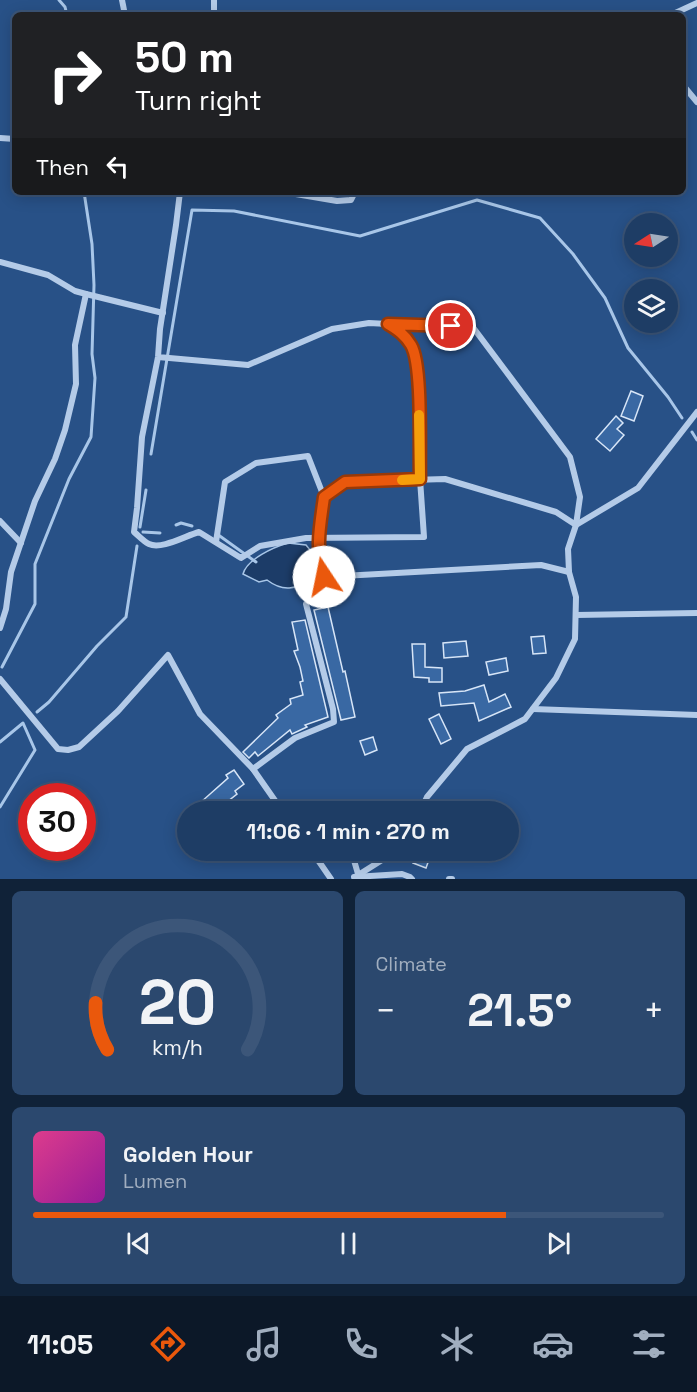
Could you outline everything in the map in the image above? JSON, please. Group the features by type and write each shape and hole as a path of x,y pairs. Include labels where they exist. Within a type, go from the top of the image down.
{"street":[{"path":"678,12 697,3"},
{"path":"686,89 697,102"},
{"path":"180,195 160,329 165,358 142,437 134,532 151,545 167,545 182,536 198,532 241,558 260,546 306,538 424,537 420,479 418,377 412,347 400,330 388,324"},
{"path":"302,195 338,201 351,200 354,195"},
{"path":"0,262 48,275 75,291 163,313"},
{"path":"0,628 6,609 11,572 35,501 56,459 65,430 76,384 75,345 87,294"},
{"path":"165,358 248,365 332,329 369,323 472,326 570,457 580,497 576,525 568,549 569,572 576,597 576,639 556,678 525,719 467,749 425,801"},
{"path":"576,525 638,488 697,412"},
{"path":"216,542 225,482 256,463 308,456 324,497 319,538 319,558 324,577 541,566 569,572"},
{"path":"324,497 345,482 445,479 556,512 576,525"},
{"path":"0,520 21,543"},
{"path":"253,769 295,738 334,722 333,709 306,604"},
{"path":"576,615 697,613"},
{"path":"0,679 12,697 58,749 68,750 79,747 118,711 168,655 200,714 253,769 275,801"},
{"path":"533,709 697,715"},
{"path":"319,861 331,879"},
{"path":"352,861 354,877"},
{"path":"354,877 380,861"},
{"path":"354,877 402,874 412,879"}],"water":[{"path":"288,543 306,545 315,556 319,577 299,586 287,588 274,585 267,580 259,582 243,574 255,559"}],"building":[{"path":"631,391 643,396 634,421 621,416"},
{"path":"616,416 623,423 617,429 624,435 610,451 596,439"},
{"path":"328,607 355,717 341,720 314,610"},
{"path":"305,620 328,717 305,725 307,727 292,734 290,730 258,756 255,752 249,758 243,752 278,718 276,715 291,704 290,699 303,695 300,682 303,681 294,651 298,650 292,622"},
{"path":"544,636 546,653 533,654 531,637"},
{"path":"466,641 468,656 444,658 443,643"},
{"path":"412,644 425,644 425,667 442,668 442,682 429,682 429,678 414,677"},
{"path":"506,658 508,671 489,675 486,662"},
{"path":"484,685 489,702 505,694 511,707 479,721 474,703 441,706 439,693 465,691"},
{"path":"439,714 451,739 441,744 429,719"},
{"path":"373,737 377,750 365,755 360,741"},
{"path":"234,770 244,784 235,791 237,794 228,801 202,801 228,778 226,775"},
{"path":"414,861 428,861 426,868 413,863"}],"waterway":[{"path":"59,0 66,12"},
{"path":"2,667 35,604 35,564 69,479 91,437 95,378 92,354 94,285 92,244 84,195"},
{"path":"151,454 192,210 234,211 360,236 477,200 540,218 573,254 605,298 628,348 682,418"},
{"path":"692,432 697,440"},
{"path":"140,527 146,490"},
{"path":"176,525 181,523 192,526"},
{"path":"143,532 160,533"},
{"path":"217,534 256,562"},
{"path":"37,712 49,702 97,646 126,617 137,546"},
{"path":"0,742 23,723 35,750 0,807"}],"slow traffic":[{"path":"402,480 420,479 419,415"}],"route":[{"path":"324,577 319,558 324,497 345,482 420,479 418,377 412,347 400,330 388,324 451,326"}]}
